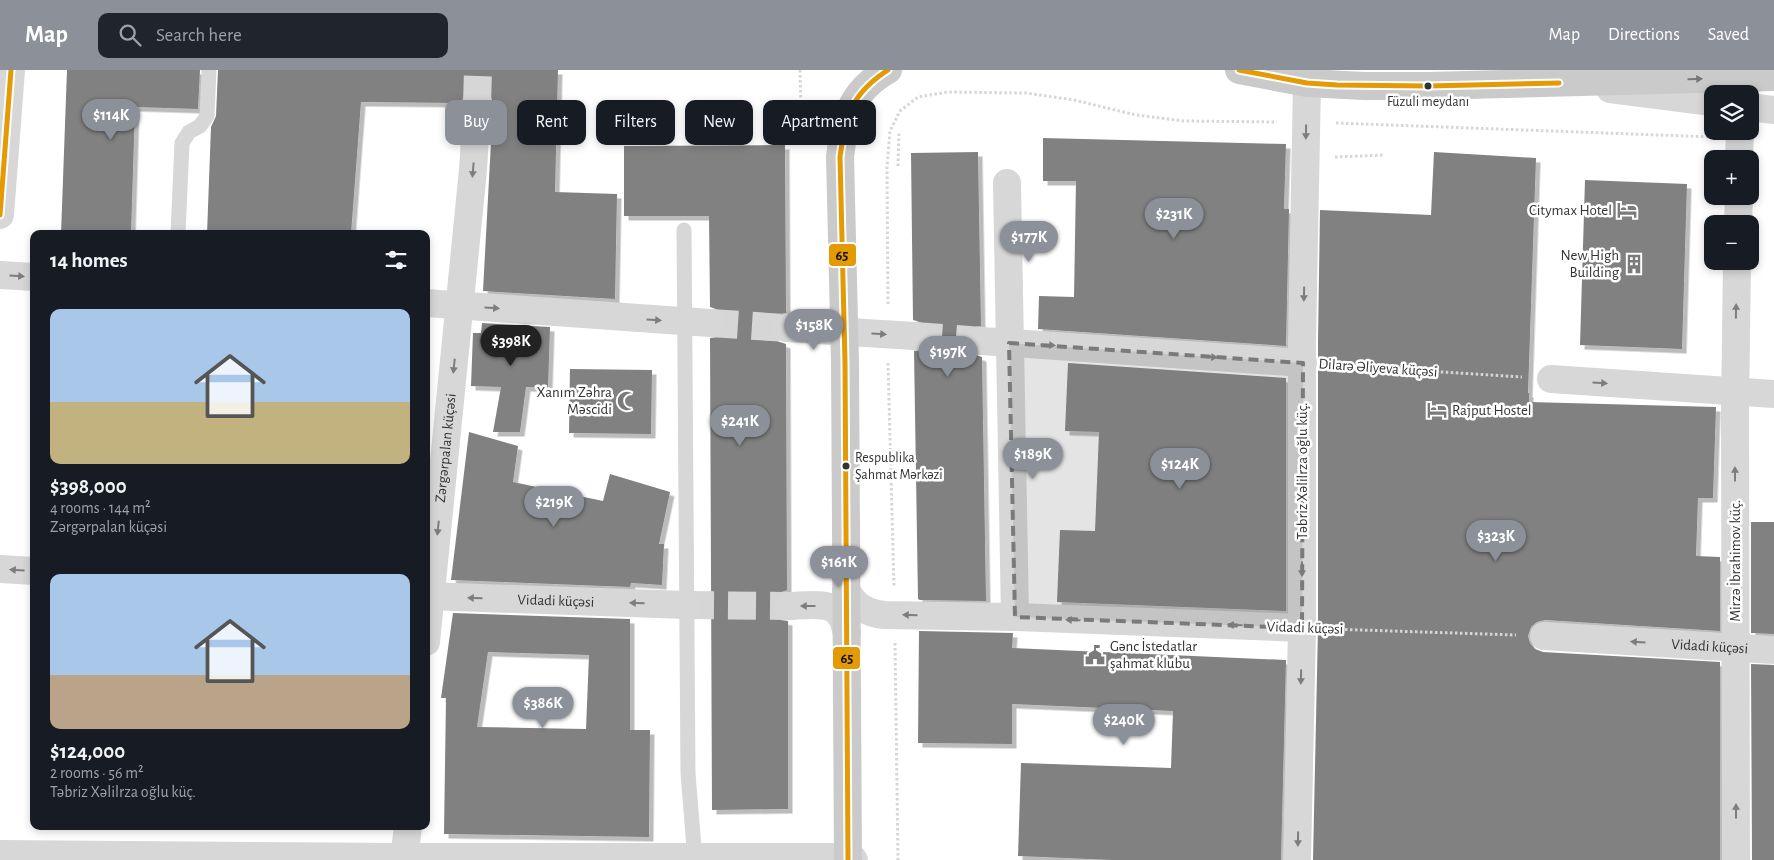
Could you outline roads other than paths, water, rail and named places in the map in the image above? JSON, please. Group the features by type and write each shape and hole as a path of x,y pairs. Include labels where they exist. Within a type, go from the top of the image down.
{"main road":[{"path":"850,860 844,332 840,157 844,125 854,100 873,78 888,70"},
{"path":"1239,70 1306,83 1337,85 1428,86 1774,77"}],"street":[{"path":"0,214 11,70"},
{"name":"Təbriz Xəlilrza oğlu küç.","path":"1297,860 1302,628 1306,83"},
{"path":"1559,83 1704,101"},
{"path":"1759,108 1774,110"},
{"name":"Zərgərpalan küçəsi","path":"430,587 475,145"},
{"path":"1007,184 1015,618"},
{"name":"Mirzə İbrahimov küç.","path":"1736,860 1735,392 1737,270"},
{"path":"0,275 30,277"},
{"path":"430,303 697,322"},
{"path":"786,328 901,336"},
{"name":"Dilarə Əliyeva küçəsi","path":"982,341 1303,363"},
{"path":"1551,379 1774,394"},
{"path":"0,569 30,571"},
{"name":"Vidadi küçəsi","path":"846,590 855,604 874,614 1302,628"},
{"name":"Vidadi küçəsi","path":"430,596 686,605"},
{"path":"788,606 826,606 833,608 842,617 847,634"},
{"name":"Vidadi küçəsi","path":"1544,636 1774,650"},
{"path":"404,859 408,830"},
{"path":"0,854 404,859 695,859 795,856 850,860"}],"lane":[{"path":"178,230 182,143 189,132 200,126 207,116 209,70"},
{"path":"684,230 697,322 686,605 688,772 695,859"}],"tunnel":[{"path":"477,100 478,70"},
{"path":"710,323 786,328"},
{"path":"914,336 982,341"},
{"path":"686,605 788,606"}],"place":[{"name":"Füzuli meydanı","path":"1428,86"},
{"name":"Citymax Hotel","path":"1627,210"},
{"name":"New High Building","path":"1634,264"},
{"name":"Xanım Zəhra Məscidi","path":"627,401"},
{"name":"Rajput Hostel","path":"1437,410"},
{"name":"Respublika Şahmat Mərkəzi","path":"846,466"},
{"name":"Gənc İstedatlar şahmat klubu","path":"1095,655"}]}
